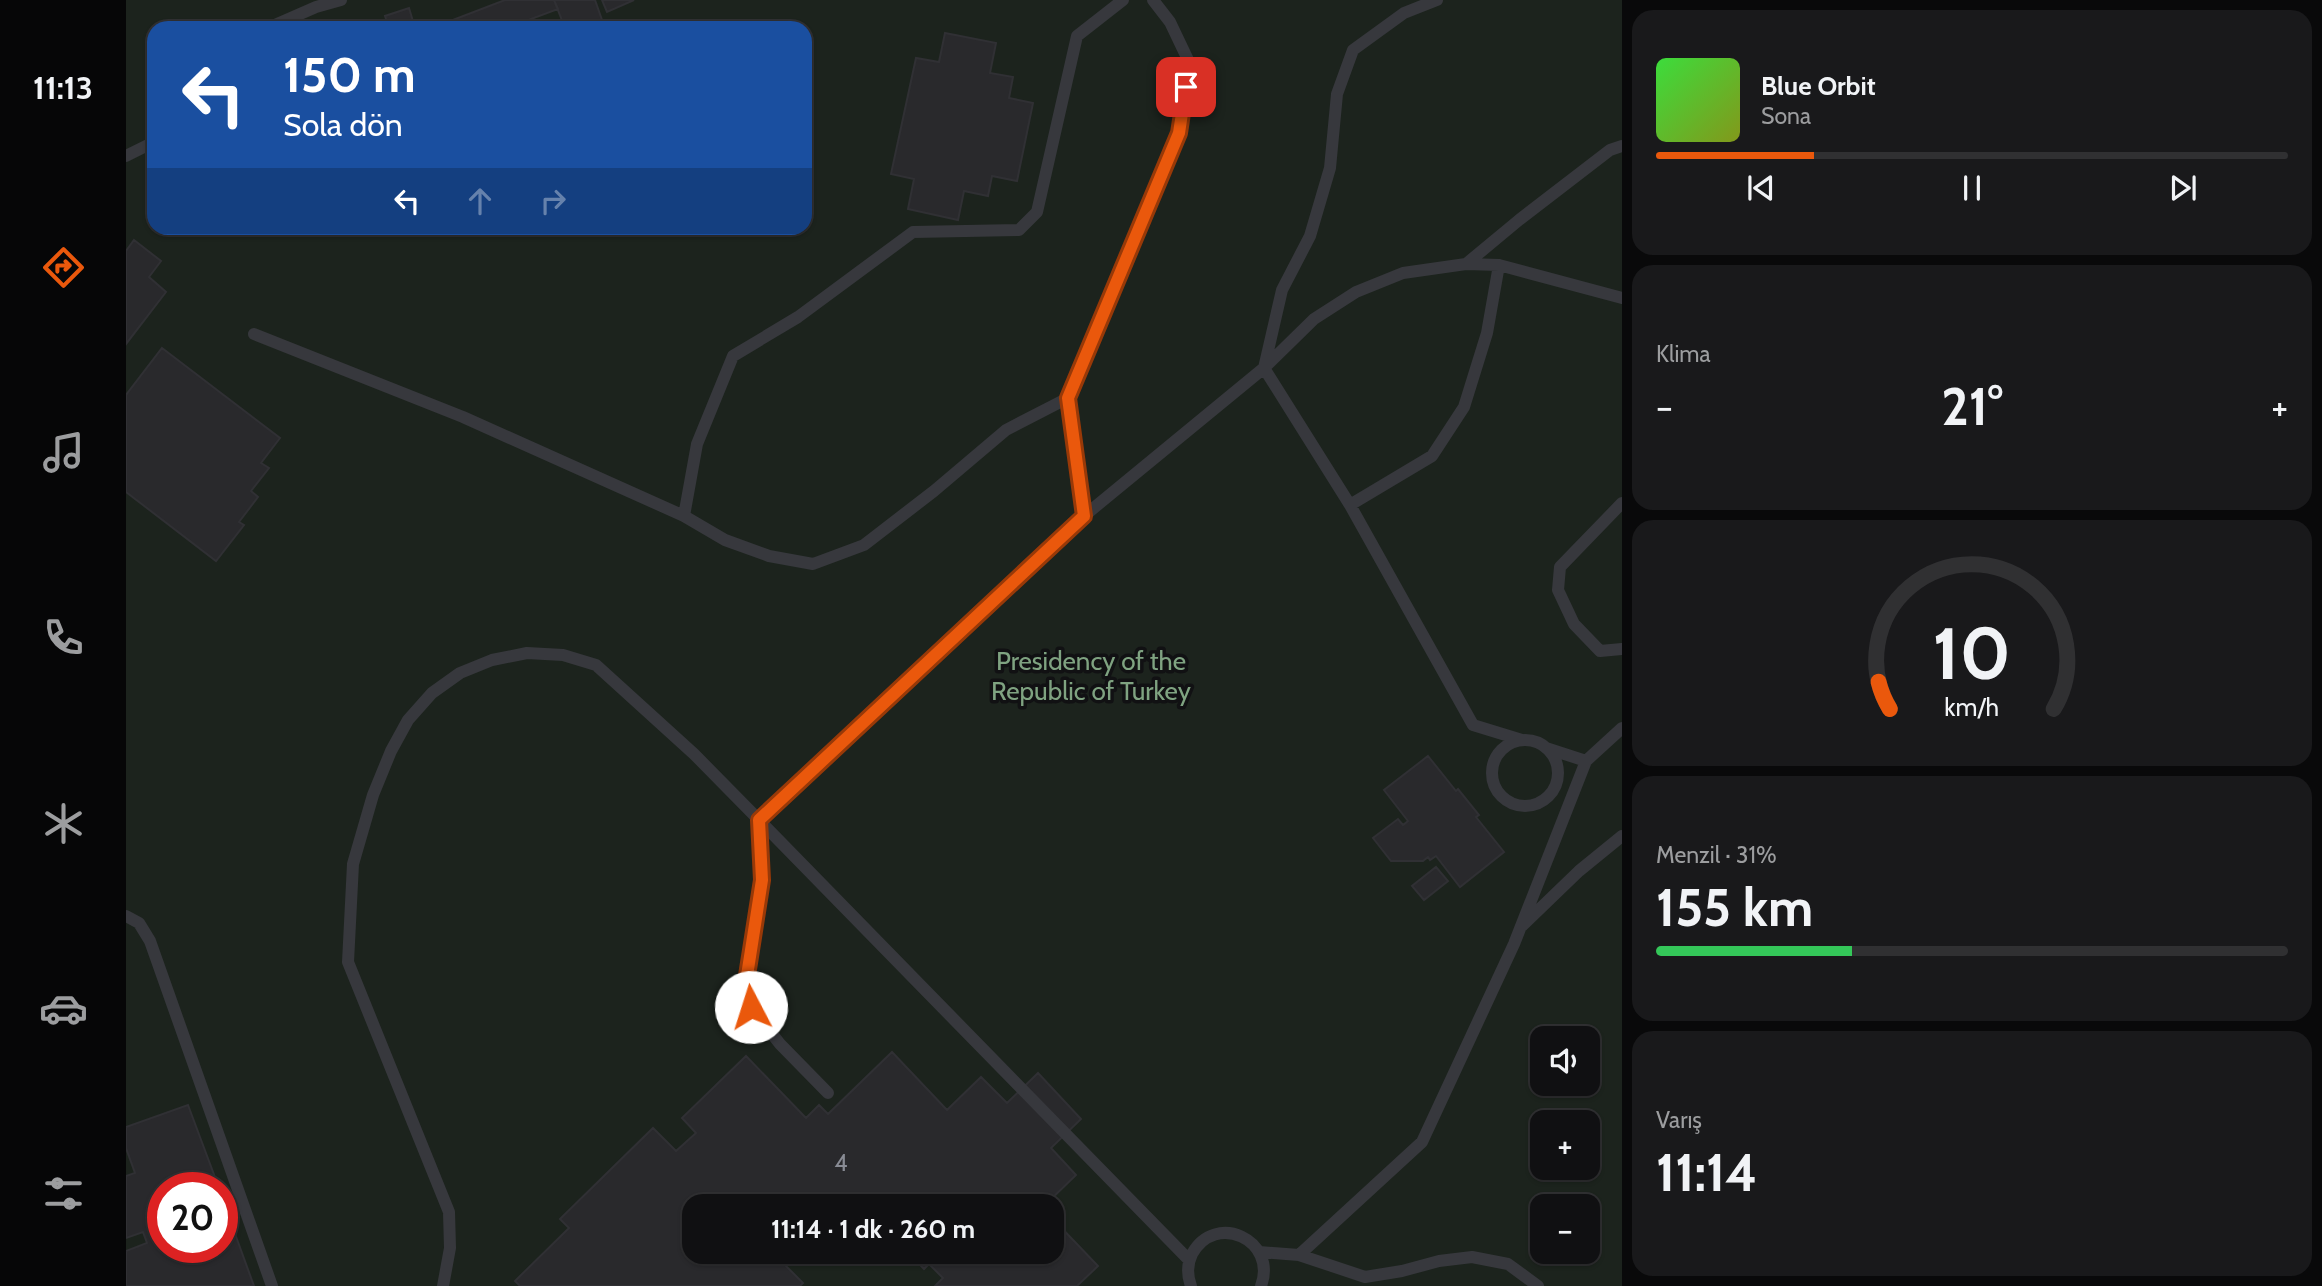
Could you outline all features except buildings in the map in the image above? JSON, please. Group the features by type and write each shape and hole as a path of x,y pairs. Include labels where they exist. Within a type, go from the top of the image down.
{"lane":[{"path":"284,21 341,0"},
{"path":"684,516 697,444 733,356 798,317 913,232 1019,230 1037,212 1077,36 1124,0"},
{"path":"1084,516 1068,398 1179,133 1190,64 1170,22 1153,0"},
{"path":"1437,0 1404,13 1353,50 1337,94 1330,169 1310,236 1282,289 1264,368 1350,506 1473,724 1532,741 1586,761"},
{"path":"126,156 147,146"},
{"path":"1466,264 1610,150 1622,146"},
{"path":"828,1093 780,1044 751,1007 746,982 762,880 759,820 1084,516 1264,368 1314,319 1356,292 1403,273 1466,264 1499,265 1622,298"},
{"path":"1350,506 1432,456 1464,407 1487,333 1499,265"},
{"path":"254,334 463,417 684,516 725,540 758,552 813,564 864,545 1006,430 1068,398"},
{"path":"1622,503 1560,568 1558,590 1574,625 1600,651 1622,649"},
{"path":"443,1286 450,1248 449,1212 348,962 353,864 373,795 391,751 408,720 432,693 460,673 492,660 527,653 564,655 596,666 694,754 1189,1260"},
{"path":"1299,1255 1422,1142 1519,928 1586,761 1622,728"},
{"path":"1522,740 1507,745 1501,751 1492,774 1497,791 1518,805 1535,804 1549,795 1554,788 1558,772 1553,755 1546,748"},
{"path":"1519,928 1579,871 1622,836"},
{"path":"126,916 139,923 150,941 272,1286"},
{"path":"1192,1286 1188,1273 1189,1260 1200,1243 1217,1234 1227,1233 1246,1238 1259,1252 1265,1272 1261,1286"},
{"path":"1259,1252 1299,1255 1365,1277 1439,1261 1472,1257 1508,1264 1538,1286"}],"green space":[{"name":"Presidency of the Republic of Turkey","path":"126,0 1622,0 1622,1286 126,1286"}],"route":[{"path":"751,1007 746,982 762,880 759,820 1084,516 1068,398 1179,133 1186,87"}]}
